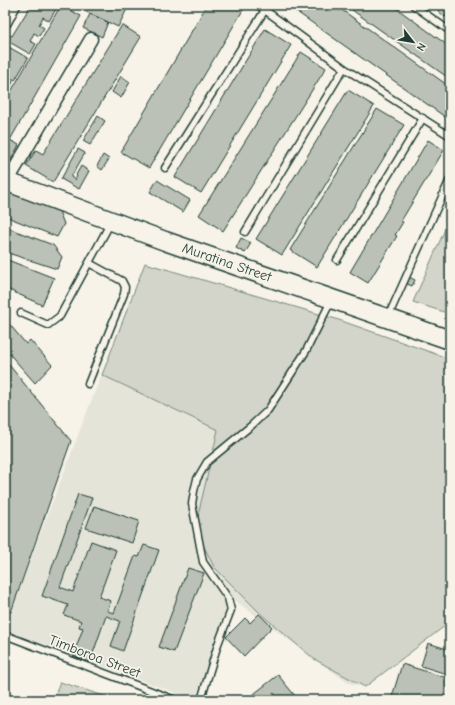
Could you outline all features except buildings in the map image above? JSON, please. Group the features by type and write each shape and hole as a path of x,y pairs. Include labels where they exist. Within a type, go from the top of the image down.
{"main road":[{"name":"Muratina Street","path":"6,182 112,221 450,340"}],"street":[{"path":"5,22 14,5"},
{"path":"6,182 91,39"}],"lane":[{"path":"258,5 344,68 450,136"},
{"path":"413,5 450,31"},
{"path":"165,168 265,10"},
{"path":"245,232 344,68"},
{"path":"336,260 423,118"},
{"path":"388,318 450,180"},
{"path":"21,313 48,325 60,316 112,221"},
{"path":"88,384 124,294 125,287 122,281 89,263"},
{"path":"201,700 218,644 231,610 231,604 203,562 192,504 197,479 207,462 268,410 306,351 332,298"},
{"name":"Timboroa Street","path":"5,635 175,700"}],"shaded area":[{"path":"450,218 450,314 413,302"},
{"path":"145,263 336,319 450,359 450,622 365,687 348,683 233,599 195,700 5,630 5,626"},
{"path":"145,263 336,319 450,359 450,622 365,687 314,659 262,615 214,567 195,528 218,430 102,375"},
{"path":"60,682 117,700 53,700"}]}
